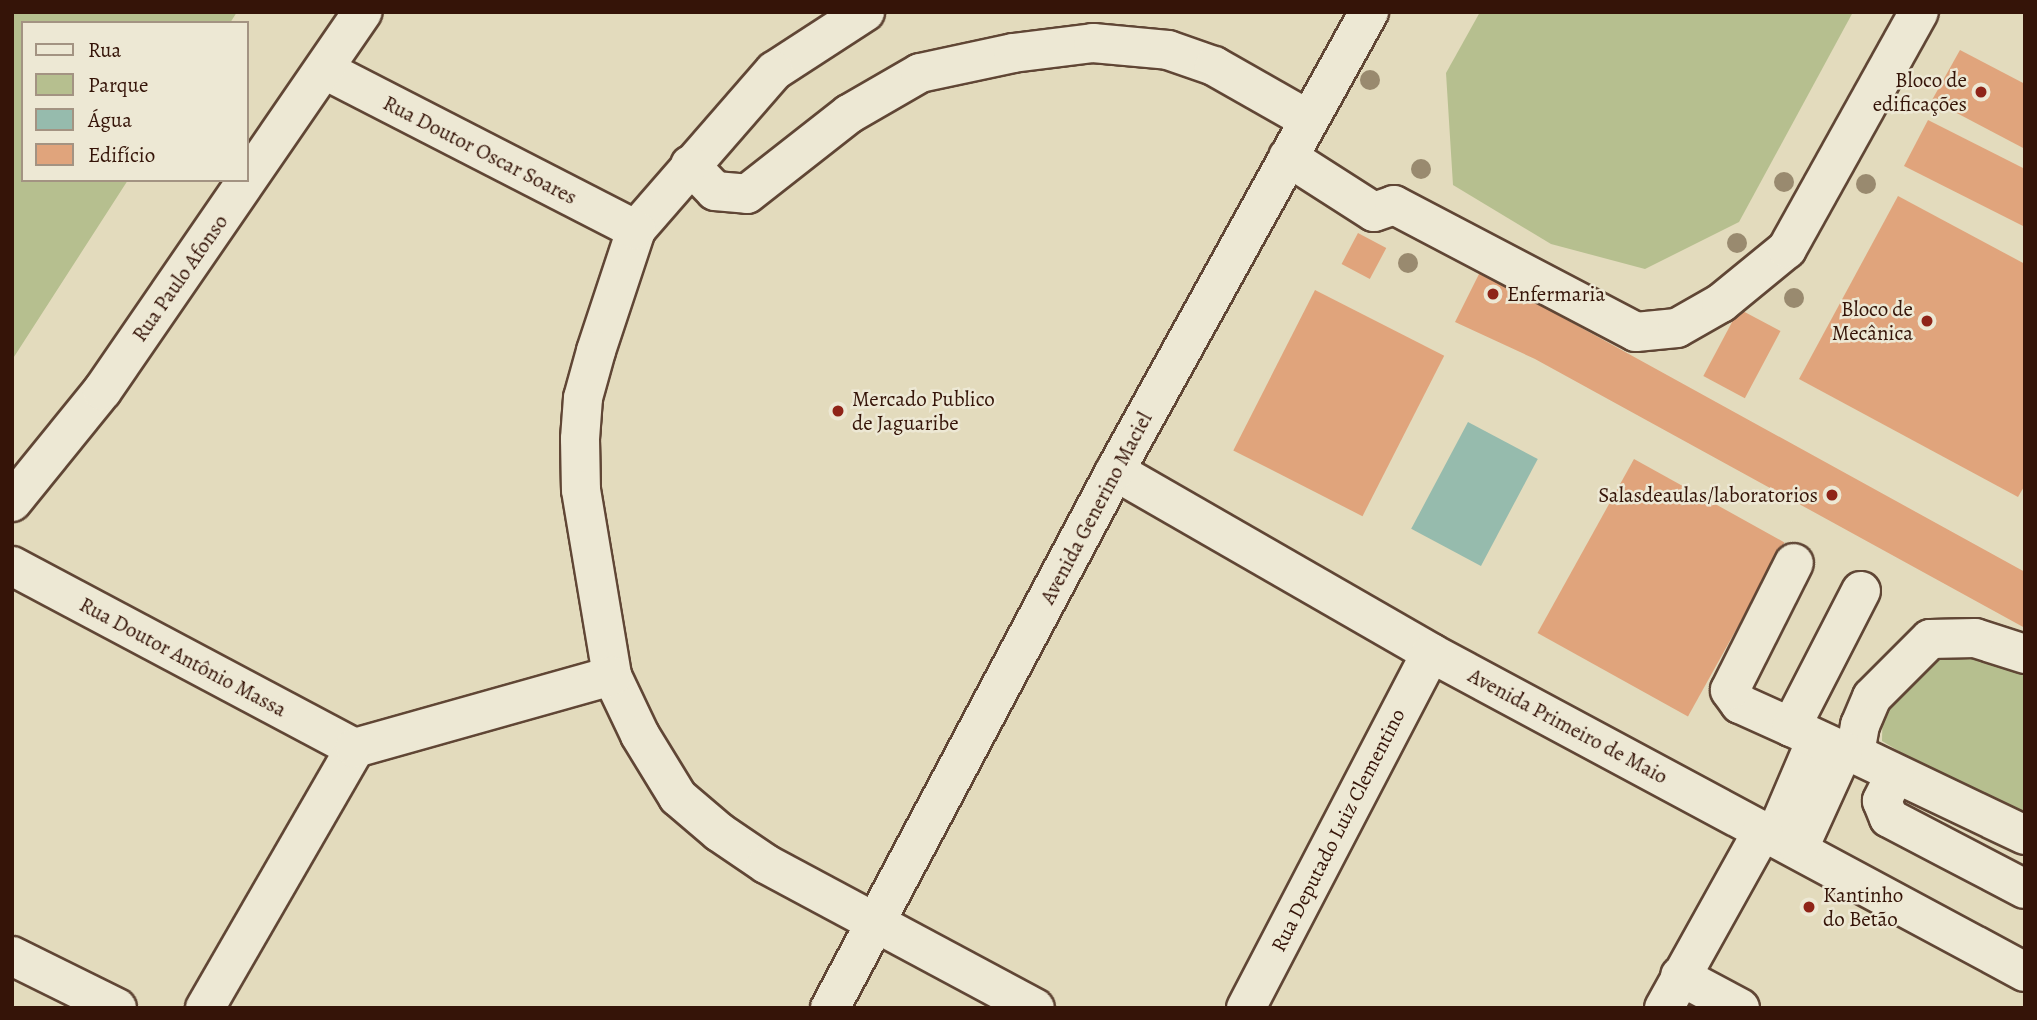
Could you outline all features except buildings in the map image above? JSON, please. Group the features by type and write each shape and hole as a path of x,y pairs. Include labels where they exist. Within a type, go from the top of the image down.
{"street":[{"name":"Rua Paulo Afonso","path":"248,180 362,12"},
{"path":"865,12 774,71 636,230 583,398 580,439 581,490 612,676 640,735 678,797 766,864 1035,1008"},
{"path":"1289,157 1374,212 1394,205 1636,331 1677,328 1721,303 1787,249 1919,12"},
{"name":"Avenida Generino Maciel","path":"830,1008 1115,471 1366,13"},
{"path":"690,165 715,191 747,194 849,114 920,73 1013,53 1093,43 1168,50 1214,66 1309,120"},
{"name":"Rua Doutor Oscar Soares","path":"325,69 636,230"},
{"name":"Rua Paulo Afonso","path":"12,502 102,391 247,182"},
{"name":"Avenida Primeiro de Maio","path":"1115,471 1431,653 2025,972"},
{"path":"1794,563 1730,690 1740,704 1817,739"},
{"name":"Rua Doutor Antônio Massa","path":"12,566 355,748"},
{"path":"1740,1008 1672,992 1779,838 1817,739 1861,591"},
{"path":"2025,654 1998,642 1938,637 1908,659 1872,697 1860,725 1855,754 2025,835"},
{"name":"Rua Deputado Luiz Clementino","path":"1246,1008 1431,653"},
{"path":"205,1008 355,748 612,676"},
{"path":"1895,775 1882,801 1889,818 2025,889"},
{"path":"12,956 117,1008"}],"green space":[{"path":"12,12 237,12 231,21 21,21 21,182 127,182 12,360"},
{"path":"1480,12 1853,12 1739,222 1645,269 1551,244 1453,185 1446,73"},
{"path":"1939,647 2025,659 2025,815 1983,801 1882,741 1883,700"}],"water":[{"path":"1468,422 1538,459 1481,566 1411,529"}],"place":[{"name":"Bloco de edificações","path":"1981,92"},
{"name":"Enfermaria","path":"1493,294"},
{"name":"Bloco de Mecânica","path":"1927,321"},
{"name":"Mercado Publico de Jaguaribe","path":"838,411"},
{"name":"Salasdeaulas/laboratorios","path":"1832,495"},
{"name":"Kantinho do Betão","path":"1809,907"}]}
